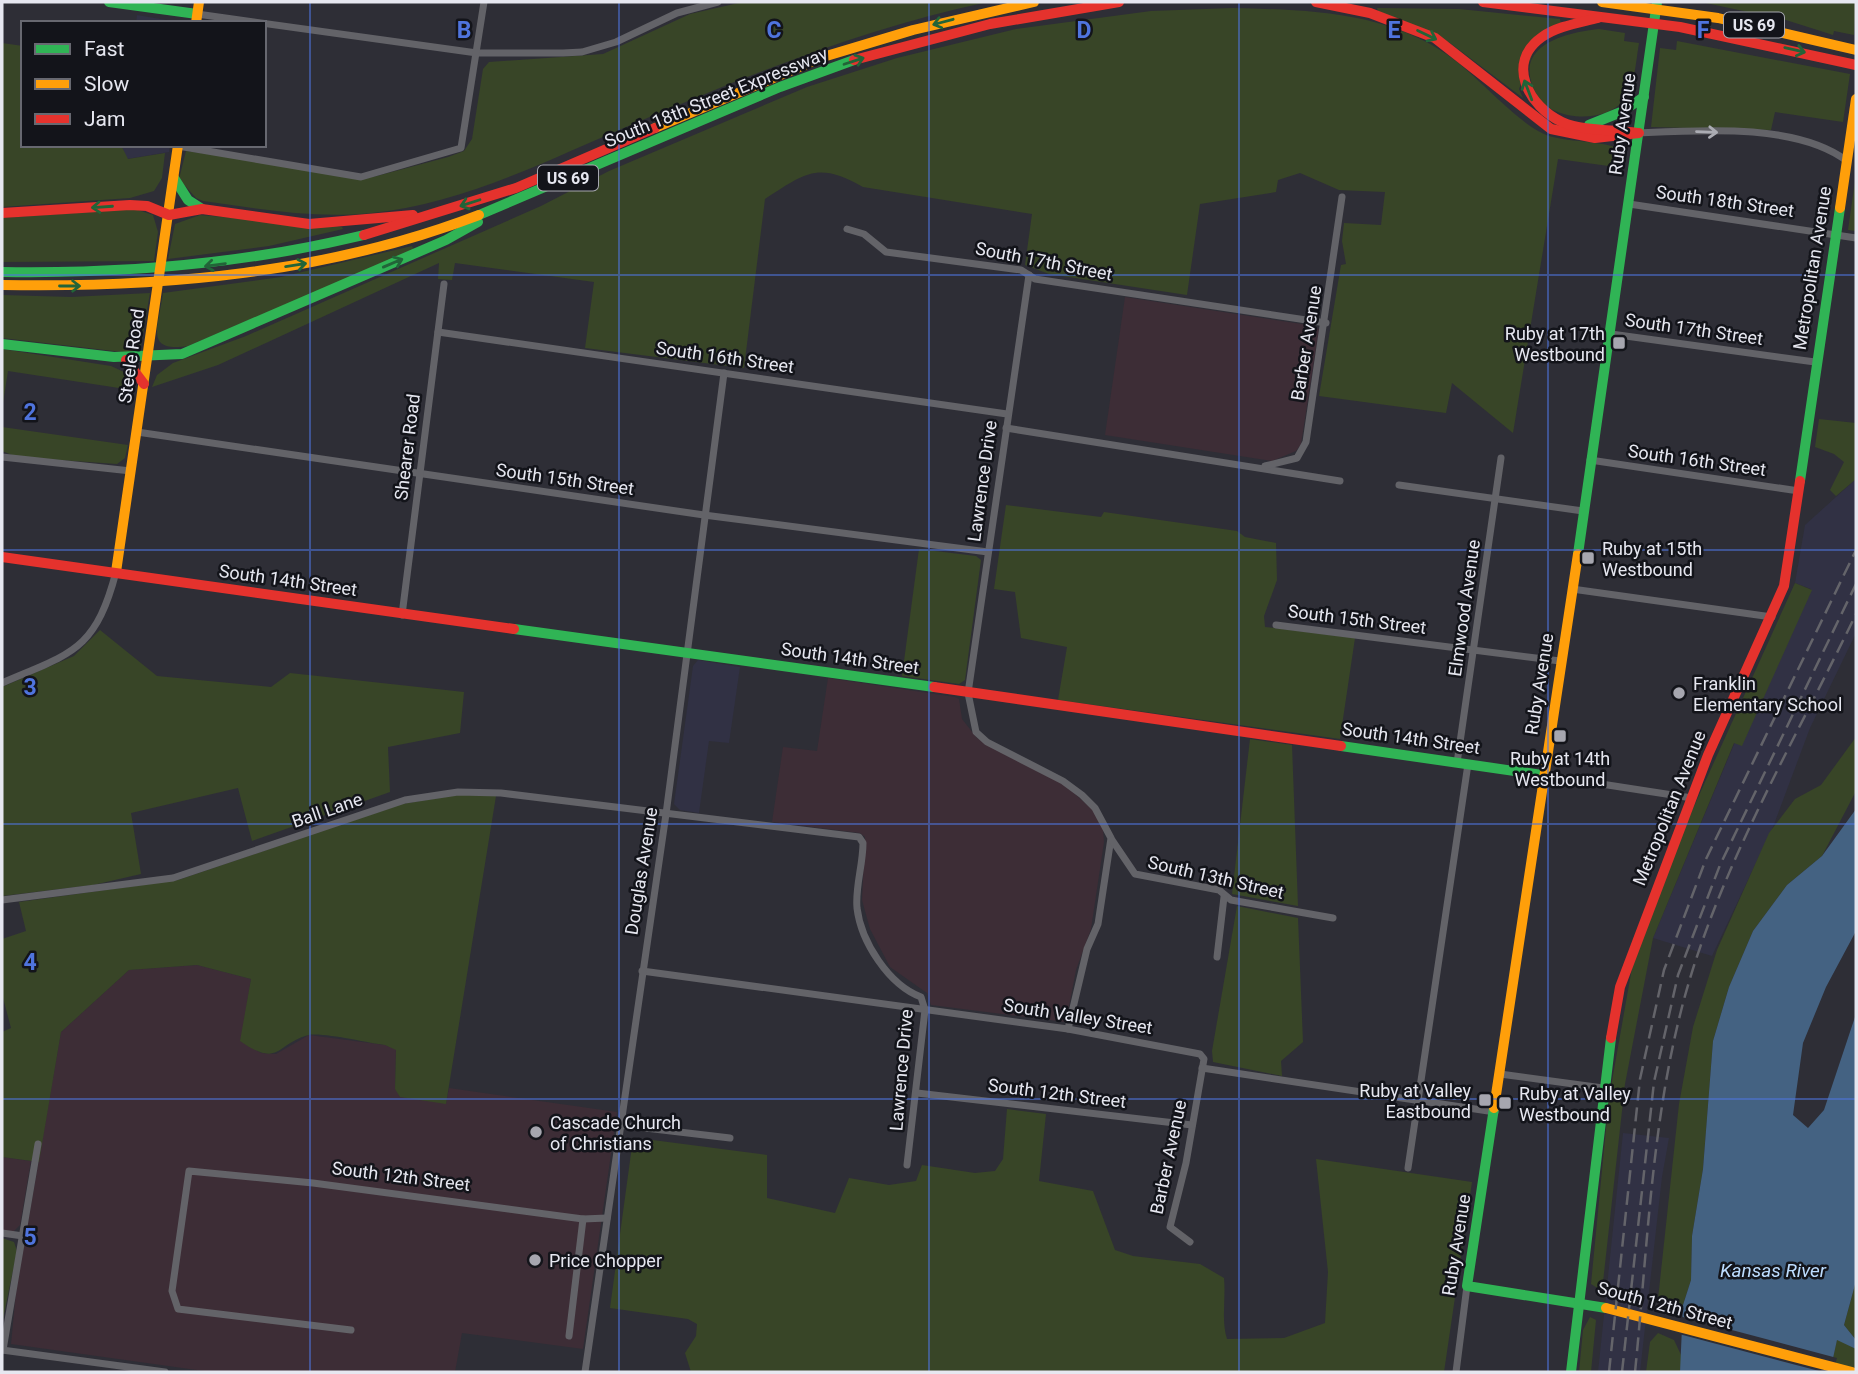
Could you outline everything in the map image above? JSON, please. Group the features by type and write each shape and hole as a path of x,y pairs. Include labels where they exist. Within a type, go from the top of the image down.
{"main road":[{"path":"109,2 196,18 199,2"},
{"name":"South 18th Street Expressway","path":"2,272 104,272 200,267 331,244 388,230 516,188 794,68 862,44 1034,2"},
{"name":"South 18th Street Expressway","path":"2,285 105,286 182,281 318,262 429,233 515,201 783,86 852,61 998,23 1119,2"},
{"path":"1316,2 1370,13 1435,38 1551,130 1567,135 1618,140 1639,133"},
{"name":"US 69","path":"1483,2 1626,18 1680,27 1856,65"},
{"name":"US 69","path":"1602,2 1681,12 1856,50"},
{"name":"Ruby Avenue","path":"1467,1286 1495,1112 1542,775 1611,334 1657,2"},
{"path":"1608,16 1549,33 1538,40 1525,61 1522,75 1533,103 1564,123 1639,133"},
{"path":"1581,127 1621,112 1644,96"},
{"name":"Metropolitan Avenue","path":"1571,1372 1613,1017 1628,960 1692,798 1726,713 1773,617 1784,586 1856,99"},
{"name":"Steele Road","path":"116,572 178,147"},
{"path":"174,178 188,200 202,209"},
{"path":"2,344 126,359 148,360 183,354 446,240 515,201"},
{"path":"2,213 130,205 148,206 169,215 202,209 309,224 448,210"},
{"path":"126,359 144,384"},
{"name":"South 14th Street","path":"2,557 402,615 686,651 1542,775"},
{"name":"South 12th Street","path":"1467,1286 1592,1304 1852,1372"}],"street":[{"path":"184,147 361,177 461,148 484,2"},
{"path":"266,27 477,53 582,52 616,42 677,13 718,2"},
{"path":"196,18 220,21"},
{"path":"1639,133 1747,133 1803,140 1834,151 1847,161"},
{"name":"Barber Avenue","path":"1265,467 1289,461 1302,452 1325,323 1342,197"},
{"name":"South 18th Street","path":"1629,204 1856,239"},
{"name":"South 17th Street","path":"847,229 864,234 886,251 1021,270 1035,279 1325,323"},
{"name":"Lawrence Drive","path":"1029,275 968,692 976,732 987,742 1063,781 1082,794 1095,808 1111,838"},
{"name":"Shearer Road","path":"402,615 444,284"},
{"name":"South 16th Street","path":"438,332 1007,414"},
{"name":"South 17th Street","path":"1611,334 1815,362"},
{"name":"Douglas Avenue","path":"585,1372 666,814 724,373"},
{"path":"1006,428 1340,481"},
{"name":"South 15th Street","path":"137,432 704,515 988,552"},
{"path":"2,457 131,471"},
{"name":"Elmwood Avenue","path":"1418,1102 1462,763 1473,649 1501,458"},
{"name":"South 16th Street","path":"1590,460 1799,491"},
{"path":"1399,485 1583,511"},
{"path":"2,683 75,651 108,604 116,572"},
{"path":"1572,589 1773,617"},
{"name":"South 15th Street","path":"1276,625 1560,661"},
{"name":"South 14th Street","path":"1542,775 1692,798"},
{"name":"Ball Lane","path":"2,900 173,878 405,800 458,792 501,793 666,814"},
{"name":"Lawrence Drive","path":"666,814 859,837 863,843 857,906 861,926 884,968 908,992 921,997 925,1010 907,1165"},
{"path":"1068,1029 1087,950 1098,925 1111,838"},
{"name":"South 13th Street","path":"1111,838 1127,867 1135,874 1219,890 1224,897 1333,918"},
{"path":"1217,957 1224,897"},
{"name":"South Valley Street","path":"642,971 1068,1029 1198,1053 1204,1059 1202,1068"},
{"path":"1202,1068 1495,1112"},
{"name":"Barber Avenue","path":"1190,1242 1170,1227 1202,1068"},
{"path":"1500,1074 1603,1088"},
{"name":"South 12th Street","path":"917,1093 1192,1125"},
{"path":"1408,1168 1418,1102"},
{"path":"620,1125 730,1138"},
{"path":"38,1144 2,1350 165,1372"},
{"name":"South 12th Street","path":"351,1330 178,1308 172,1291 189,1171 325,1184 583,1219 607,1218"},
{"path":"569,1336 583,1219"},
{"path":"2,1233 23,1236"},
{"name":"Ruby Avenue","path":"1456,1372 1467,1286"},
{"path":"2,1292 11,1291"}],"shaded area":[{"path":"137,15 172,21 136,21"},
{"path":"122,147 170,147 169,152 127,159"},
{"path":"1125,297 1315,326 1319,329 1301,444 1296,451 1272,461 1105,435"},
{"path":"1856,479 1856,633 1810,728 1773,827 1712,956 1653,938 1735,742 1811,589 1795,583 1805,525"},
{"path":"698,660 740,667 729,743 709,741 699,813 680,810 674,804 693,666"},
{"path":"828,678 959,699 962,719 977,738 1064,784 1094,811 1103,829 1104,842 1091,929 1076,970 1066,1022 931,1005 927,993 890,967 870,929 862,900 865,837 860,833 772,822 783,747 817,751"},
{"path":"197,965 251,979 241,1041 261,1053 276,1054 309,1035 385,1045 396,1049 395,1089 446,1103 449,1088 617,1112 583,1349 462,1333 455,1372 211,1372 11,1344 16,1292 61,1032 129,970"},
{"path":"1623,1133 1669,1138 1662,1177 1640,1372 1598,1372"},
{"path":"2,1157 31,1161 20,1225 13,1232 2,1230"}],"green space":[{"path":"743,2 988,2 897,25 808,54 505,178 473,190 406,208 351,215 266,210 203,201 196,198 179,179 186,151 373,177 448,157 464,151 472,139 483,69 489,62 603,54 690,14"},
{"path":"1701,2 1856,2 1854,35 1834,31 1833,35 1786,20"},
{"path":"1233,8 1319,12 1374,22 1401,31 1427,42 1452,58 1520,118 1542,133 1562,139 1608,145 1623,152 1623,168 1558,159 1513,433 1452,383 1446,413 1319,396 1341,265 1346,264 1342,241 1344,223 1381,225 1385,192 1339,190 1300,173 1278,180 1276,192 1200,204 1187,295 1049,274 1025,265 1032,214 863,187 834,174 823,173 802,177 765,199 744,368 585,348 594,282 455,263 452,280 438,279 439,263 218,365 152,387 157,375 173,363 246,336 541,206 609,171 807,87 897,58 1016,29 1151,11"},
{"path":"1377,8 1459,9 1560,19 1561,24 1541,33 1519,89 1523,98 1450,43 1378,11"},
{"path":"1599,29 1625,33 1624,41 1639,43 1628,94 1615,108 1592,116 1566,115 1554,111 1535,95 1530,68 1533,57 1541,48 1563,36"},
{"path":"1677,41 1850,74 1843,122 1775,112 1771,130 1651,127 1660,48 1676,50"},
{"path":"2,43 21,46 21,147 122,147 128,159 165,153 162,178 154,191 130,198 2,207"},
{"path":"1856,174 1856,231 1848,230"},
{"path":"135,209 153,215 158,232 154,261 2,262 2,218"},
{"path":"200,215 343,229 269,246 168,259 175,224"},
{"path":"412,246 414,250 188,346 174,347 159,341 157,326 163,293 281,277"},
{"path":"150,293 141,345 131,353 2,338 2,295 71,297"},
{"path":"2,349 111,366 124,372 132,390 8,371 2,409"},
{"path":"1819,419 1856,423 1856,479 1836,496 1830,490 1844,462 1834,454 1815,447"},
{"path":"2,427 128,445 125,458 117,464 17,457 2,451"},
{"path":"1006,505 1101,517 1104,512 1237,531 1245,537 1276,543 1277,580 1264,616 1265,627 1355,638 1340,739 1058,700 1067,647 1021,638 1015,592 994,589"},
{"path":"919,549 976,556 981,560 965,680 959,684 902,676"},
{"path":"1795,583 1812,590 1742,746 1734,743 1653,938 1625,1084 1602,1291 1591,1284 1609,1098 1632,968 1677,844"},
{"path":"100,630 157,676 271,687 290,673 464,692 460,733 388,747 390,792 252,841 238,788 131,813 141,874 93,885 2,896 2,687 74,656"},
{"path":"1856,737 1856,791 1822,856 1787,885 1753,931 1729,987 1713,1041 1703,1169 1692,1236 1691,1280 1683,1305 1667,1310 1658,1299 1679,1104 1693,1027 1717,950 1769,833 1795,799 1821,785"},
{"path":"1250,739 1292,745 1298,906 1232,894"},
{"path":"463,794 496,796 446,1104 400,1097 395,1089 396,1050 385,1045 315,1034 298,1039 271,1054 253,1049 240,1041 251,979 197,965 129,970 61,1032 39,1162 2,1157 2,1032 11,1028 2,994 2,939 26,931 19,902 178,880 402,804"},
{"path":"1237,906 1298,918 1303,1042 1281,1061 1282,1076 1213,1062 1212,1051"},
{"path":"1007,1109 1046,1114 1039,1181 1093,1191 1115,1250 1133,1256 1200,1264 1224,1278 1224,1324 1227,1339 1284,1338 1325,1323 1328,1272 1316,1159 1472,1182 1444,1372 691,1372 685,1353 696,1336 697,1324 688,1319 610,1308 632,1146 645,1139 767,1155 767,1198 835,1213 849,1178 889,1185 916,1181 922,1165 975,1173 995,1171 1003,1159"},
{"path":"2,1238 14,1242 17,1251 2,1324"},
{"path":"1856,1281 1856,1340 1844,1325"},
{"path":"1590,1317 1596,1320 1591,1372 1579,1372 1583,1330"},
{"path":"1658,1333 1674,1340 1682,1357 1680,1372 1646,1372 1650,1342"},
{"path":"1837,1339 1856,1349 1856,1372 1830,1372"}],"water":[{"name":"Kansas River","path":"1856,809 1856,931 1826,987 1803,1043 1793,1115 1808,1128 1824,1110 1856,1014 1856,1281 1844,1325 1856,1340 1856,1349 1837,1340 1830,1372 1680,1372 1683,1305 1691,1280 1692,1236 1703,1169 1713,1041 1729,987 1753,931 1787,885 1822,856"}],"pier":[{"path":"1679,1316 1837,1358 1833,1372 1823,1372 1679,1334"}],"railway":[{"path":"1609,1372 1640,1079 1664,970 1706,859 1856,550"},
{"path":"1622,1372 1654,1082 1678,975 1720,865 1856,584"},
{"path":"1635,1372 1662,1103 1680,1015 1695,963 1734,861 1856,614"}],"traffic: fast":[{"path":"109,2 197,14"},
{"path":"1578,554 1657,2"},
{"path":"479,215 780,87 854,60"},
{"path":"1589,125 1621,112 1644,97"},
{"path":"174,178 188,200 202,209"},
{"path":"1800,481 1840,208"},
{"path":"2,344 114,357 182,354 446,240 478,222"},
{"path":"2,272 94,271 184,265 274,253 364,235"},
{"path":"514,629 934,687"},
{"path":"1341,746 1542,775"},
{"path":"1571,1372 1611,1038"},
{"path":"1494,1108 1467,1286 1606,1308"}],"traffic: slow":[{"path":"196,21 199,2"},
{"path":"655,128 823,57 913,30 1034,2"},
{"path":"1602,2 1718,18 1856,50"},
{"path":"1840,208 1856,99"},
{"path":"116,572 178,147"},
{"path":"2,285 123,283 244,273 363,251 422,235 479,215"},
{"path":"1494,1108 1578,554"},
{"path":"1606,1308 1852,1372"}],"traffic: jam":[{"path":"854,60 990,24 1119,2"},
{"path":"1316,2 1370,13 1435,38 1551,129 1595,138 1639,133"},
{"path":"1483,2 1680,27 1856,65"},
{"path":"1598,18 1562,27 1542,37 1525,59 1523,71 1526,84 1540,106 1562,122 1590,129 1637,133"},
{"path":"364,235 516,188 655,128"},
{"path":"2,213 130,205 147,206 169,215 202,209 309,224 413,215"},
{"path":"126,360 144,384"},
{"path":"1611,1038 1620,987 1708,755 1784,586 1800,481"},
{"path":"2,557 514,629"},
{"path":"934,687 1341,746"}],"place":[{"name":"Ruby at 17th Westbound","path":"1619,343"},
{"name":"Ruby at 15th Westbound","path":"1588,558"},
{"name":"Franklin Elementary School","path":"1679,693"},
{"name":"Ruby at 14th Westbound","path":"1560,736"},
{"name":"Ruby at Valley Eastbound","path":"1485,1100"},
{"name":"Ruby at Valley Westbound","path":"1505,1103"},
{"name":"Cascade Church of Christians","path":"536,1132"},
{"name":"Price Chopper","path":"535,1260"}]}
